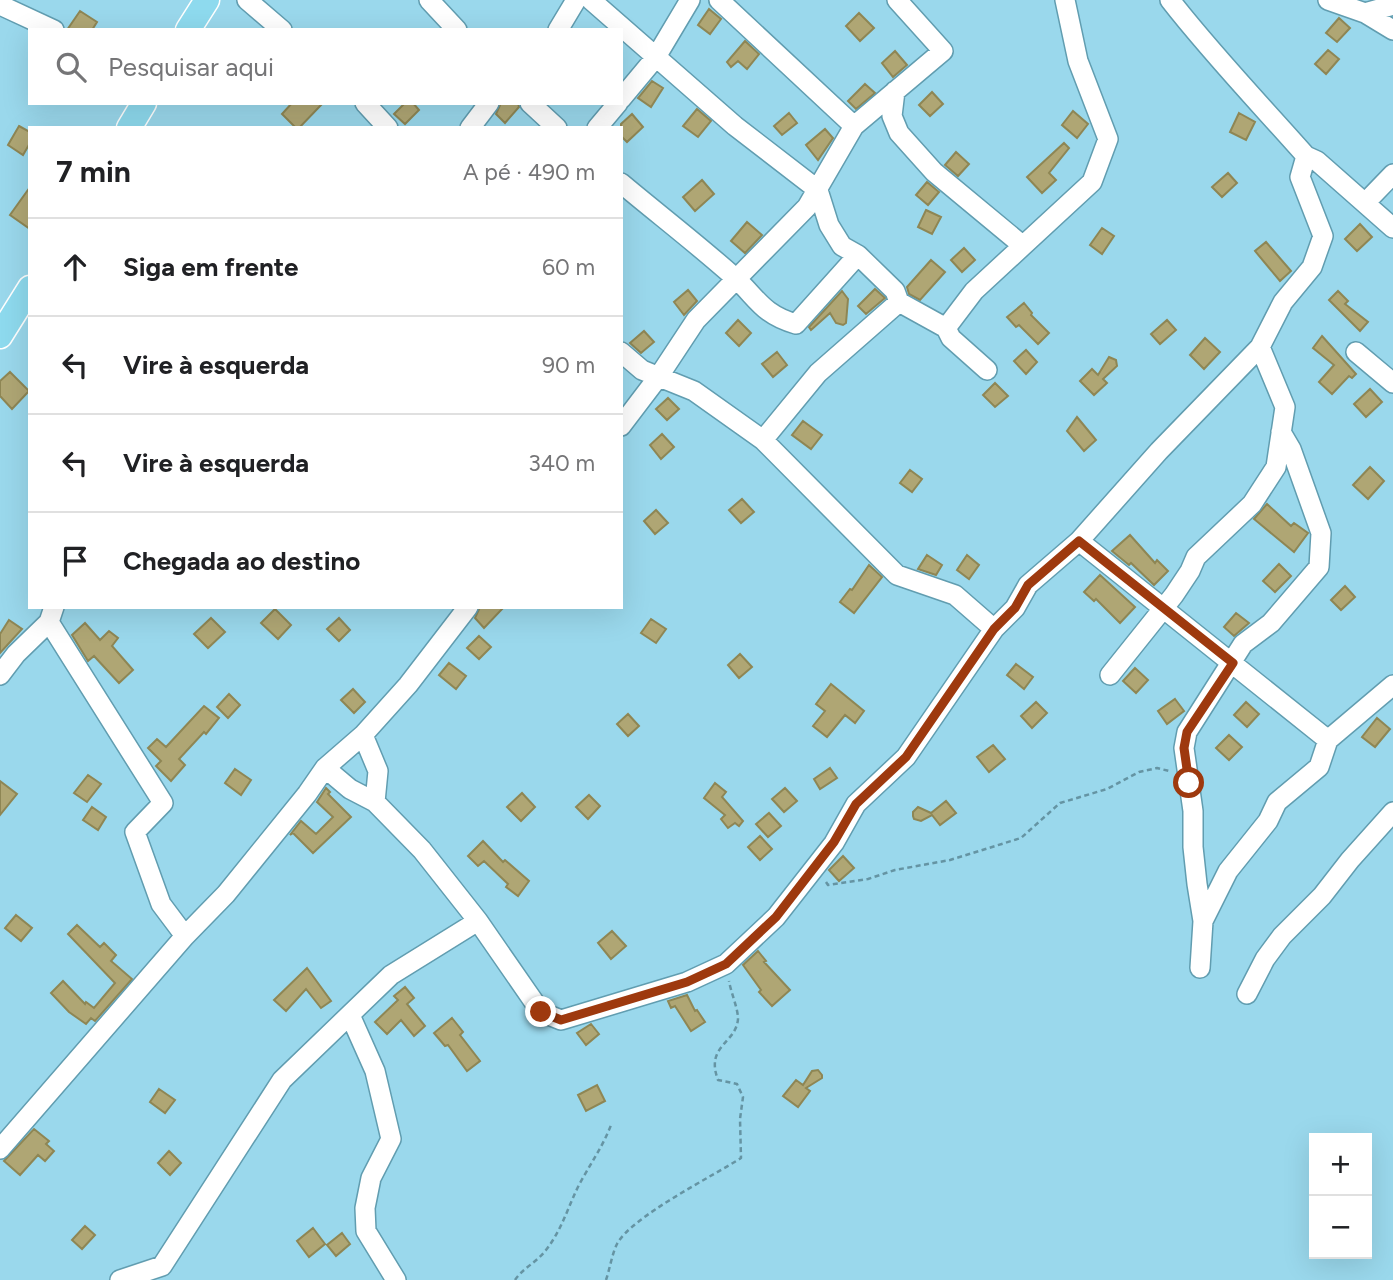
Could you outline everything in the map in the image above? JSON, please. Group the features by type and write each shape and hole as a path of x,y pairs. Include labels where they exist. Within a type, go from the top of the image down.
{"main road":[{"path":"189,28 207,0"},
{"path":"130,126 142,105"},
{"path":"0,336 28,291"}],"street":[{"path":"247,0 280,28"},
{"path":"429,0 455,28"},
{"path":"559,28 576,0"},
{"path":"591,0 623,28"},
{"path":"623,97 656,57 690,0"},
{"path":"719,0 853,126"},
{"path":"623,423 696,320 807,207 853,126 943,51 897,0"},
{"path":"946,328 974,291 1092,182 1108,139 1077,61 1065,0"},
{"path":"1170,0 1208,48 1236,75 1306,156 1317,161 1393,228"},
{"path":"1328,0 1365,13 1393,30"},
{"path":"0,5 50,28"},
{"path":"1365,13 1393,5"},
{"path":"623,28 735,126 818,190 830,225 842,246 858,255 895,292 899,302 946,328 951,338 987,370"},
{"path":"895,91 892,116 899,132 934,172 1022,245"},
{"path":"367,105 386,126"},
{"path":"472,126 487,105"},
{"path":"532,105 555,126"},
{"path":"599,126 616,105"},
{"path":"325,768 350,789 375,802 422,850 478,921 541,1012 561,1020 687,982 726,964 776,917 815,869 856,804 906,757 994,629 1015,608 1028,585 1079,541 1159,451 1260,348 1283,302 1312,267 1324,236 1300,177 1306,156"},
{"path":"1365,203 1393,174"},
{"path":"623,185 736,278 753,299 779,319 796,324 858,255"},
{"path":"763,440 818,373 899,302"},
{"path":"1110,675 1190,571 1196,557 1252,503 1276,467 1285,407 1260,348"},
{"path":"1356,352 1393,383"},
{"path":"623,354 642,370 694,391 763,440 897,575 955,595 994,629"},
{"path":"1200,968 1203,920 1184,748 1187,732 1243,644 1271,623 1319,567 1321,533 1296,461 1281,432"},
{"path":"1079,541 1328,740"},
{"path":"0,1149 185,936 226,894 325,768 363,735 408,685 466,609"},
{"path":"0,675 52,615 163,803 135,832 161,904 185,936"},
{"path":"1203,920 1228,871 1269,821 1277,802 1319,767 1328,740 1393,684"},
{"path":"363,735 378,771 375,802"},
{"path":"1247,994 1265,959 1282,936 1322,896 1393,811"},
{"path":"120,1280 162,1266 282,1080 391,975 478,921"},
{"path":"349,1015 375,1071 391,1139 371,1178 365,1208 366,1231 396,1280"}],"path":[{"path":"815,869 828,885 868,879 895,870 950,860 1021,838 1060,803 1107,789 1139,772 1157,768 1175,773"},
{"path":"606,1280 618,1243 629,1229 678,1195 741,1158 740,1119 743,1097 737,1084 718,1080 714,1070 718,1049 734,1032 738,1018 726,964"},
{"path":"515,1280 522,1269 544,1252 563,1225 579,1184 602,1148 611,1125"}],"building":[{"path":"709,9 721,19 710,34 698,25"},
{"path":"80,11 97,22 93,28 68,28"},
{"path":"859,13 874,28 860,41 846,26"},
{"path":"1339,18 1350,28 1337,42 1326,33"},
{"path":"745,41 759,54 747,69 738,61 731,67 727,62"},
{"path":"1328,50 1339,59 1326,74 1315,64"},
{"path":"895,51 907,65 893,77 882,63"},
{"path":"652,81 663,88 651,107 638,98"},
{"path":"865,84 875,93 856,109 848,101"},
{"path":"932,92 943,104 930,116 919,105"},
{"path":"290,105 321,105 301,126 294,126 282,114"},
{"path":"403,105 415,105 419,110 405,124 394,114"},
{"path":"500,105 518,105 505,123 496,114"},
{"path":"697,109 711,121 698,137 683,126"},
{"path":"1073,111 1088,124 1077,138 1062,125"},
{"path":"789,113 797,123 782,135 774,126"},
{"path":"1239,113 1255,122 1246,140 1230,132"},
{"path":"632,114 643,127 627,142 623,138 621,124"},
{"path":"19,126 28,131 28,146 23,155 8,145"},
{"path":"825,129 833,138 818,160 806,145"},
{"path":"1064,143 1069,148 1049,173 1056,180 1042,193 1027,177"},
{"path":"956,152 969,164 958,176 945,165"},
{"path":"1228,173 1237,183 1222,197 1212,187"},
{"path":"702,180 714,194 695,211 683,197"},
{"path":"927,182 939,192 928,205 916,195"},
{"path":"28,190 28,228 10,215"},
{"path":"926,210 941,217 932,234 918,227"},
{"path":"747,222 762,235 745,253 731,241"},
{"path":"1360,224 1372,237 1357,251 1345,239"},
{"path":"1102,228 1114,236 1102,254 1090,245"},
{"path":"1266,242 1291,271 1280,281 1255,251"},
{"path":"964,248 975,260 962,272 951,260"},
{"path":"931,260 945,272 920,300 909,294 907,287"},
{"path":"875,289 885,298 866,314 858,306"},
{"path":"688,290 697,301 684,315 674,302"},
{"path":"842,291 848,299 846,323 836,323 830,313 811,330 809,327"},
{"path":"1338,291 1348,301 1345,304 1368,322 1360,331 1329,300"},
{"path":"1024,303 1031,315 1049,333 1038,344 1007,317"},
{"path":"738,320 751,333 739,346 726,333"},
{"path":"1167,320 1176,330 1160,344 1151,334"},
{"path":"644,331 654,342 641,353 630,343"},
{"path":"1322,336 1356,374 1352,378 1349,376 1332,394 1319,382 1334,365 1313,348"},
{"path":"1205,338 1220,352 1204,369 1190,355"},
{"path":"1026,350 1037,362 1026,374 1014,361"},
{"path":"777,352 787,365 773,377 762,364"},
{"path":"1109,357 1116,360 1117,366 1103,379 1107,383 1094,395 1080,381 1092,369 1098,375"},
{"path":"10,372 28,390 12,409 0,396 0,381"},
{"path":"995,383 1008,396 995,407 983,395"},
{"path":"1370,389 1382,402 1366,417 1354,404"},
{"path":"668,398 679,409 667,420 656,409"},
{"path":"1077,417 1096,440 1084,451 1067,431"},
{"path":"803,421 822,435 811,449 792,435"},
{"path":"662,434 674,447 661,459 650,445"},
{"path":"1370,467 1384,481 1368,499 1353,485"},
{"path":"910,470 922,479 912,492 900,483"},
{"path":"742,499 754,512 741,523 729,510"},
{"path":"1267,504 1291,526 1294,523 1308,533 1294,552 1254,519"},
{"path":"656,510 668,523 655,534 644,521"},
{"path":"1130,535 1155,563 1157,560 1168,571 1154,585 1131,563 1129,565 1112,551"},
{"path":"927,555 942,565 936,575 918,569"},
{"path":"967,555 979,565 969,579 957,570"},
{"path":"1279,564 1291,576 1275,592 1263,581"},
{"path":"869,565 882,577 854,613 840,602"},
{"path":"1100,575 1135,607 1120,623 1096,599 1094,601 1084,592"},
{"path":"1345,586 1355,597 1341,610 1331,600"},
{"path":"275,609 291,625 278,639 261,623"},
{"path":"479,609 502,609 484,628 475,618"},
{"path":"1236,613 1249,623 1234,636 1224,627"},
{"path":"211,618 225,632 208,648 194,634"},
{"path":"339,618 350,630 339,641 327,629"},
{"path":"651,619 666,629 656,643 641,633"},
{"path":"9,620 22,629 0,653 0,634"},
{"path":"85,623 100,640 109,631 118,638 112,646 133,670 119,683 94,656 88,661 72,635"},
{"path":"479,636 491,647 479,659 467,648"},
{"path":"740,654 752,667 739,678 728,665"},
{"path":"449,663 466,676 456,689 439,675"},
{"path":"1016,664 1033,677 1024,689 1007,675"},
{"path":"1135,668 1148,680 1136,693 1123,681"},
{"path":"831,684 864,711 855,723 845,715 827,737 813,726 825,711 816,704"},
{"path":"353,689 365,702 354,713 341,700"},
{"path":"229,694 240,705 228,718 217,707"},
{"path":"1175,699 1184,711 1167,724 1158,711"},
{"path":"1036,702 1047,713 1032,728 1021,716"},
{"path":"1246,702 1259,714 1247,727 1234,715"},
{"path":"204,706 219,718 179,759 185,765 171,781 156,766 161,761 148,748 157,739 166,747"},
{"path":"628,714 639,726 628,736 617,724"},
{"path":"1377,718 1390,729 1375,747 1362,737"},
{"path":"1229,735 1242,747 1229,760 1216,748"},
{"path":"993,745 1005,759 989,772 977,757"},
{"path":"830,768 837,778 820,789 814,779"},
{"path":"235,769 251,780 241,795 225,783"},
{"path":"88,775 101,784 87,802 74,793"},
{"path":"0,781 17,794 0,815"},
{"path":"715,783 726,792 722,797 743,821 739,826 735,823 728,828 721,819 725,815 704,798"},
{"path":"326,788 330,792 328,794 351,817 313,853 293,833 290,835 301,821 316,834 333,817 317,802"},
{"path":"785,788 797,801 784,812 772,799"},
{"path":"522,793 535,807 521,821 507,807"},
{"path":"589,795 600,806 588,819 576,807"},
{"path":"946,801 956,813 940,825 932,815 921,821 914,819 913,812 918,807 931,813"},
{"path":"92,807 106,817 98,830 83,820"},
{"path":"769,813 781,826 768,837 756,824"},
{"path":"760,836 772,849 760,860 748,847"},
{"path":"483,841 503,862 505,860 529,881 518,896 506,887 508,884 484,861 478,866 468,856"},
{"path":"843,856 854,868 839,881 829,870"},
{"path":"16,915 32,928 21,941 5,928"},
{"path":"77,925 100,947 104,943 116,955 111,961 132,979 95,1021 91,1018 86,1024 69,1012 51,993 63,981 85,1004 86,1002 94,1008 115,983 68,934"},
{"path":"612,931 626,946 611,959 598,943"},
{"path":"758,951 766,961 764,962 790,990 772,1006 759,992 761,990 743,965"},
{"path":"307,968 331,1001 321,1008 306,989 286,1011 274,1000"},
{"path":"405,987 414,998 407,1004 425,1026 414,1036 401,1020 387,1034 375,1022 398,1000 394,996"},
{"path":"687,995 695,1011 697,1010 705,1022 691,1031 675,1006 671,1008 668,1001"},
{"path":"452,1018 463,1032 460,1035 480,1061 467,1071 448,1045 445,1046 434,1033"},
{"path":"591,1024 599,1034 586,1045 577,1033"},
{"path":"818,1070 822,1078 806,1088 810,1091 798,1107 783,1096 796,1080 803,1085 812,1071"},
{"path":"597,1085 605,1101 586,1111 578,1095"},
{"path":"159,1089 175,1100 165,1113 150,1102"},
{"path":"34,1129 49,1141 46,1144 54,1151 45,1161 38,1155 20,1175 4,1161"},
{"path":"169,1151 181,1163 170,1175 158,1163"},
{"path":"85,1226 95,1235 82,1249 72,1240"},
{"path":"313,1228 325,1244 309,1257 297,1241"},
{"path":"342,1233 350,1244 336,1256 327,1245"}],"route":[{"path":"541,1012 561,1020 687,982 726,964 776,917 834,842 856,804 906,757 994,629 1015,608 1028,585 1079,541 1233,663 1187,732 1184,748 1189,783"}]}
